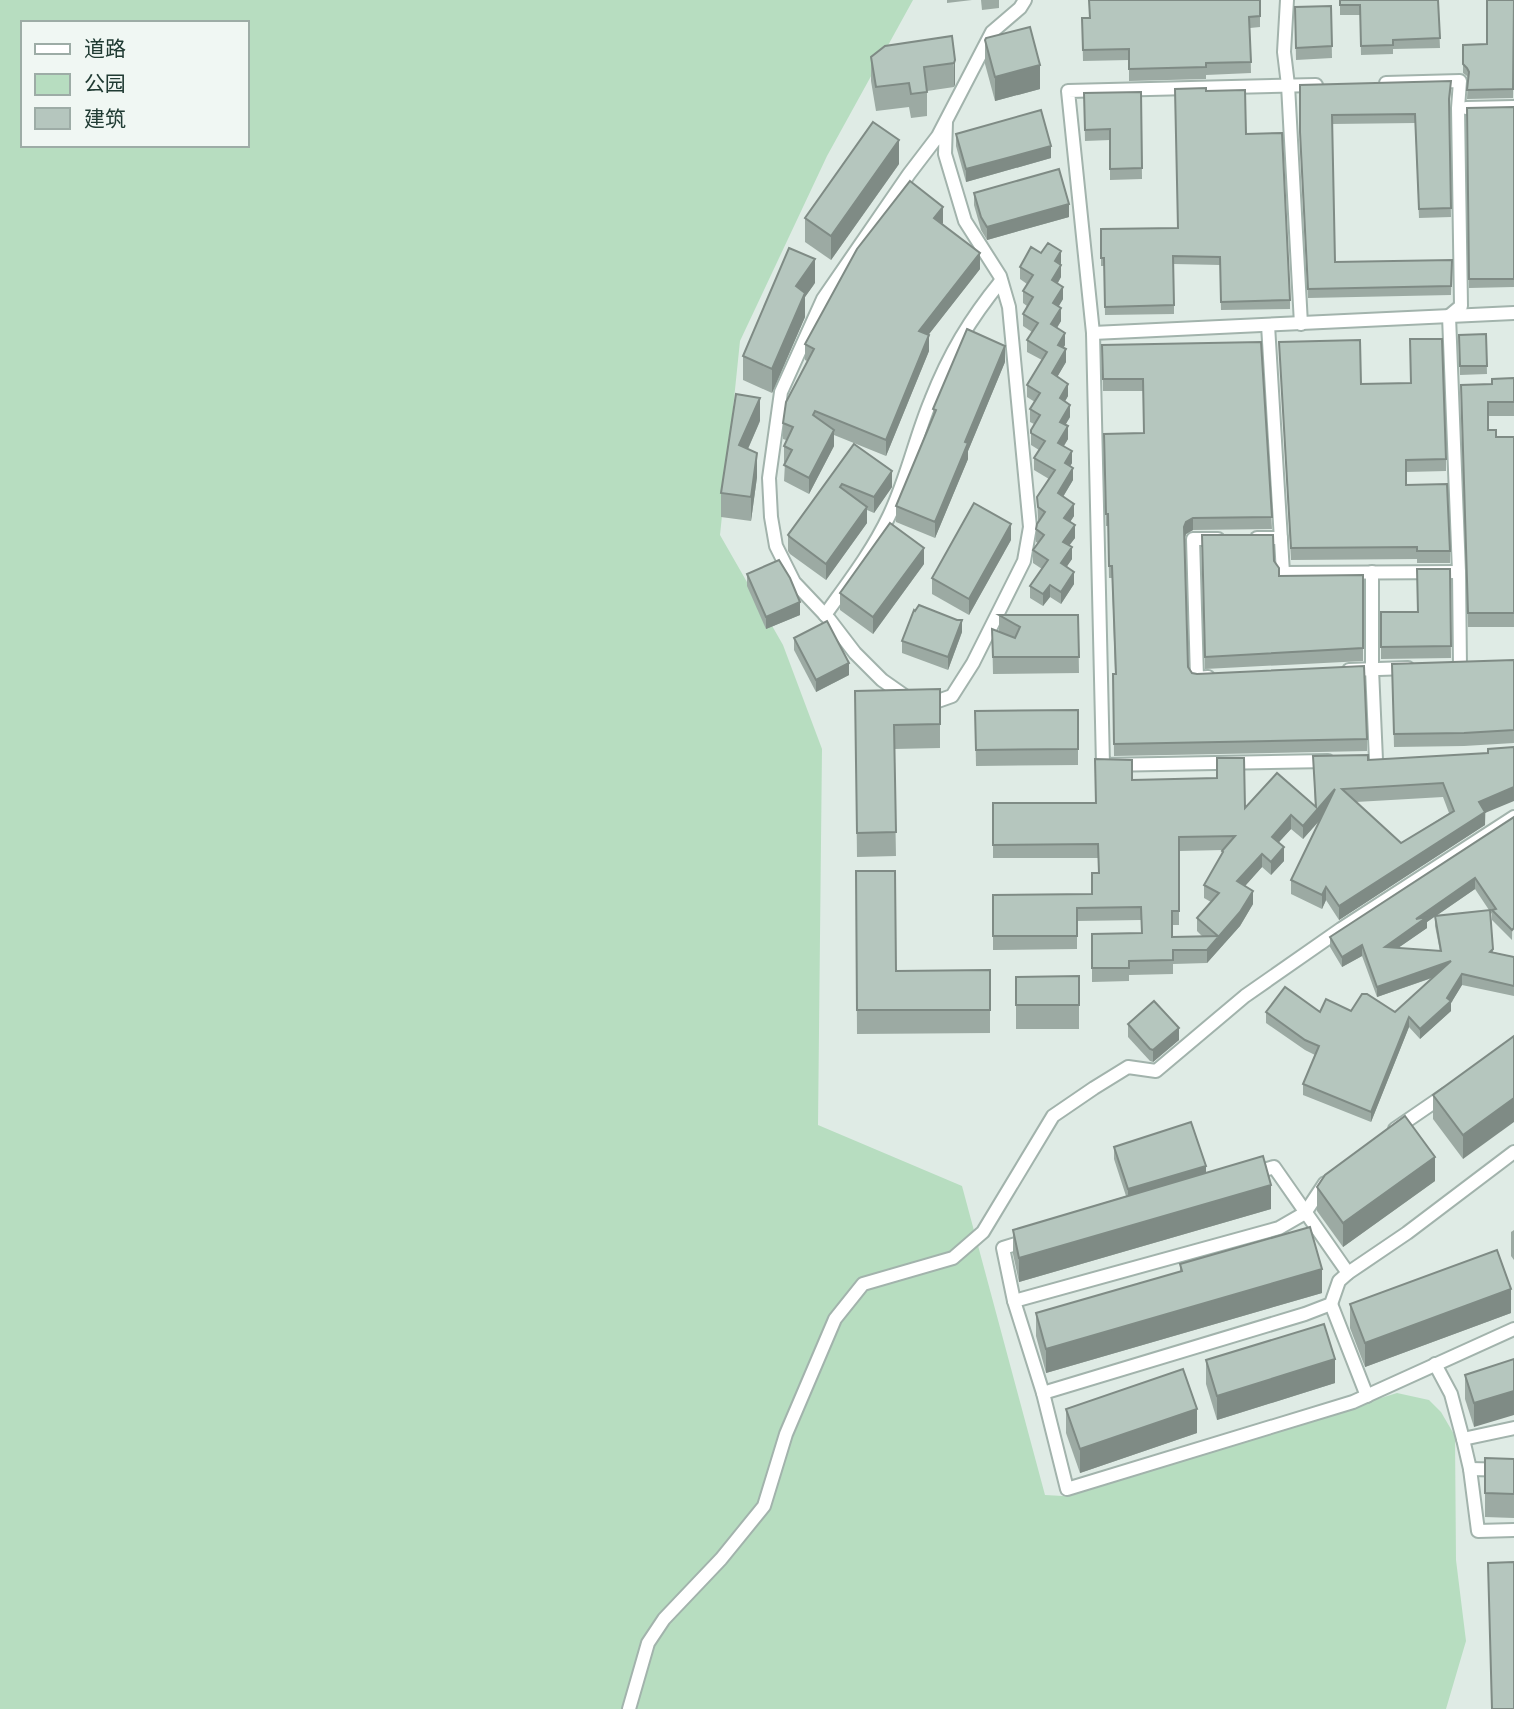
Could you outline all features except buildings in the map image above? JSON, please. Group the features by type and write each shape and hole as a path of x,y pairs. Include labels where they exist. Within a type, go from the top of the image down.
{"street":[{"path":"946,122 944,154 965,221 1000,276 1009,307 1030,527 1024,561 973,663 952,696 934,702 912,701 882,680 794,582 776,546 769,478 781,392 823,299 938,136 992,32 1020,8 1025,0"},
{"path":"1287,0 1284,52 1301,324"},
{"path":"1367,83 1460,81 1458,108 1461,306 1449,316"},
{"path":"1328,84 1068,91 1093,333 1103,765 1335,761"},
{"path":"1458,108 1514,107"},
{"path":"825,615 890,516 930,402 958,341 979,308 1001,281"},
{"path":"1093,333 1514,313"},
{"path":"1449,316 1461,667"},
{"path":"1268,325 1283,573 1459,572"},
{"path":"1224,676 1197,678 1193,539 1281,538"},
{"path":"1372,572 1376,760"},
{"path":"1332,671 1422,668"},
{"path":"1362,760 1390,759"},
{"path":"629,1709 653,1635 764,1506 786,1434 835,1319 863,1284 953,1258 983,1232 1053,1116 1128,1067 1156,1071 1245,996 1341,929 1514,817"},
{"path":"1382,1138 1462,1083"},
{"path":"1367,1396 1331,1304 1339,1281 1514,1152"},
{"path":"1235,1179 1274,1167 1348,1273"},
{"path":"1014,1301 1279,1228 1305,1213 1328,1179 1338,1171"},
{"path":"1041,1237 1003,1248 1014,1301 1043,1393 1067,1489 1353,1402 1514,1329"},
{"path":"1043,1393 1306,1314 1331,1304"},
{"path":"1435,1364 1457,1392 1478,1531 1514,1530"},
{"path":"1463,1439 1514,1427"},
{"path":"1470,1469 1514,1470"}],"green space":[{"path":"0,0 913,0 827,156 740,341 720,535 783,645 822,749 818,1125 962,1186 1045,1495 1063,1496 1397,1393 1429,1400 1441,1412 1455,1436 1456,1560 1466,1641 1446,1709 0,1709"}]}
